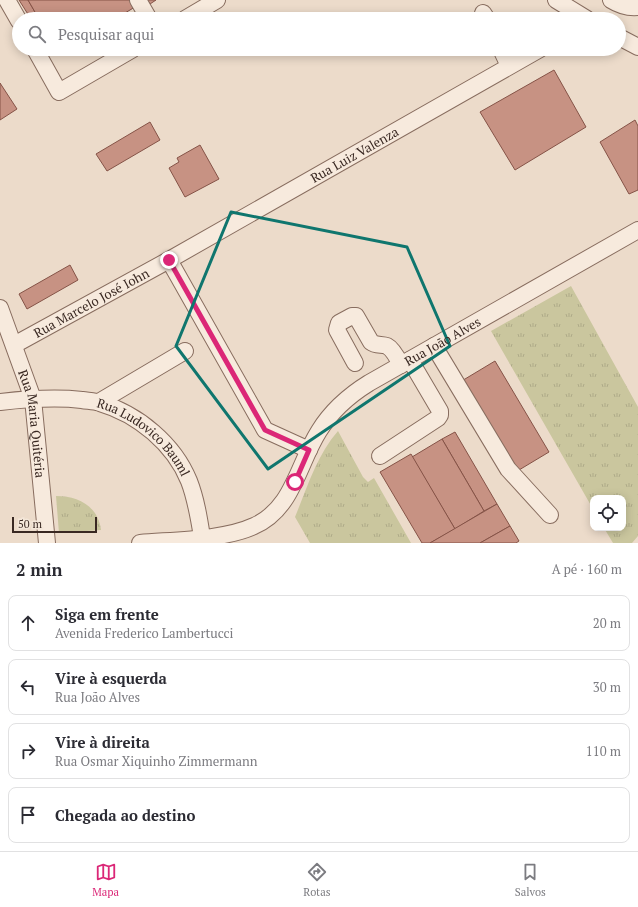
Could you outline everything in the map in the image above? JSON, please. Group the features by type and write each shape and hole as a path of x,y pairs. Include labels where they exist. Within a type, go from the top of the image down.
{"street":[{"path":"7,0 14,12"},
{"path":"138,0 144,12"},
{"path":"197,12 217,0"},
{"path":"556,0 576,12"},
{"path":"611,0 631,8 638,7"},
{"path":"626,40 638,47"},
{"path":"39,56 59,92 121,56"},
{"path":"504,56 509,66"},
{"name":"Rua Luiz Valenza","path":"169,260 527,56"},
{"name":"Rua João Alves","path":"140,543 202,537 243,537 254,526 268,518 280,507 288,496 318,433 335,408 357,390 638,230"},
{"path":"169,260 265,430 309,450"},
{"name":"Rua Marcelo José Iohn","path":"14,344 169,260"},
{"name":"Rua Maria Quitéria","path":"0,308 33,398 47,543"},
{"path":"355,363 337,330 339,323 352,316 356,316 371,342 386,346 406,362 440,411 438,418 380,456"},
{"path":"434,346 508,469 550,515"},
{"path":"99,402 185,351"},
{"name":"Rua Ludovico Bauml","path":"0,402 33,398 99,402 114,408 146,427 169,448 180,463 188,480 197,511 202,537"}],"highlighted area":[{"path":"231,212 407,247 450,346 268,469 176,346"}],"green space":[{"path":"571,286 638,407 638,536 632,543 613,543 606,531 626,531 626,495 590,495 590,504 491,331"},
{"path":"338,431 363,477 368,482 374,478 411,543 310,543 295,517 318,461"},
{"path":"56,496 72,498 86,504 96,515 101,530 59,533"}],"building":[{"path":"19,0 28,0 35,12 27,12"},
{"path":"28,0 130,0 135,7 127,12 35,12"},
{"path":"147,0 156,0 150,4"},
{"path":"554,70 586,127 515,170 480,112"},
{"path":"0,83 17,109 0,120"},
{"path":"635,120 638,126 638,190 629,194 600,142"},
{"path":"150,122 160,140 107,171 96,154"},
{"path":"200,145 219,179 185,197 169,168 179,162 177,158"},
{"path":"70,265 78,280 27,309 19,294"},
{"path":"495,361 549,452 514,473 460,382"},
{"path":"455,432 497,504 484,511 442,439"},
{"path":"442,439 484,511 455,529 412,457"},
{"path":"411,454 455,529 430,543 422,543 380,472"},
{"path":"497,504 510,526 480,543 430,543"},
{"path":"510,526 519,541 516,543 480,543"}],"route":[{"path":"169,260 265,430 309,450 295,482"}]}
